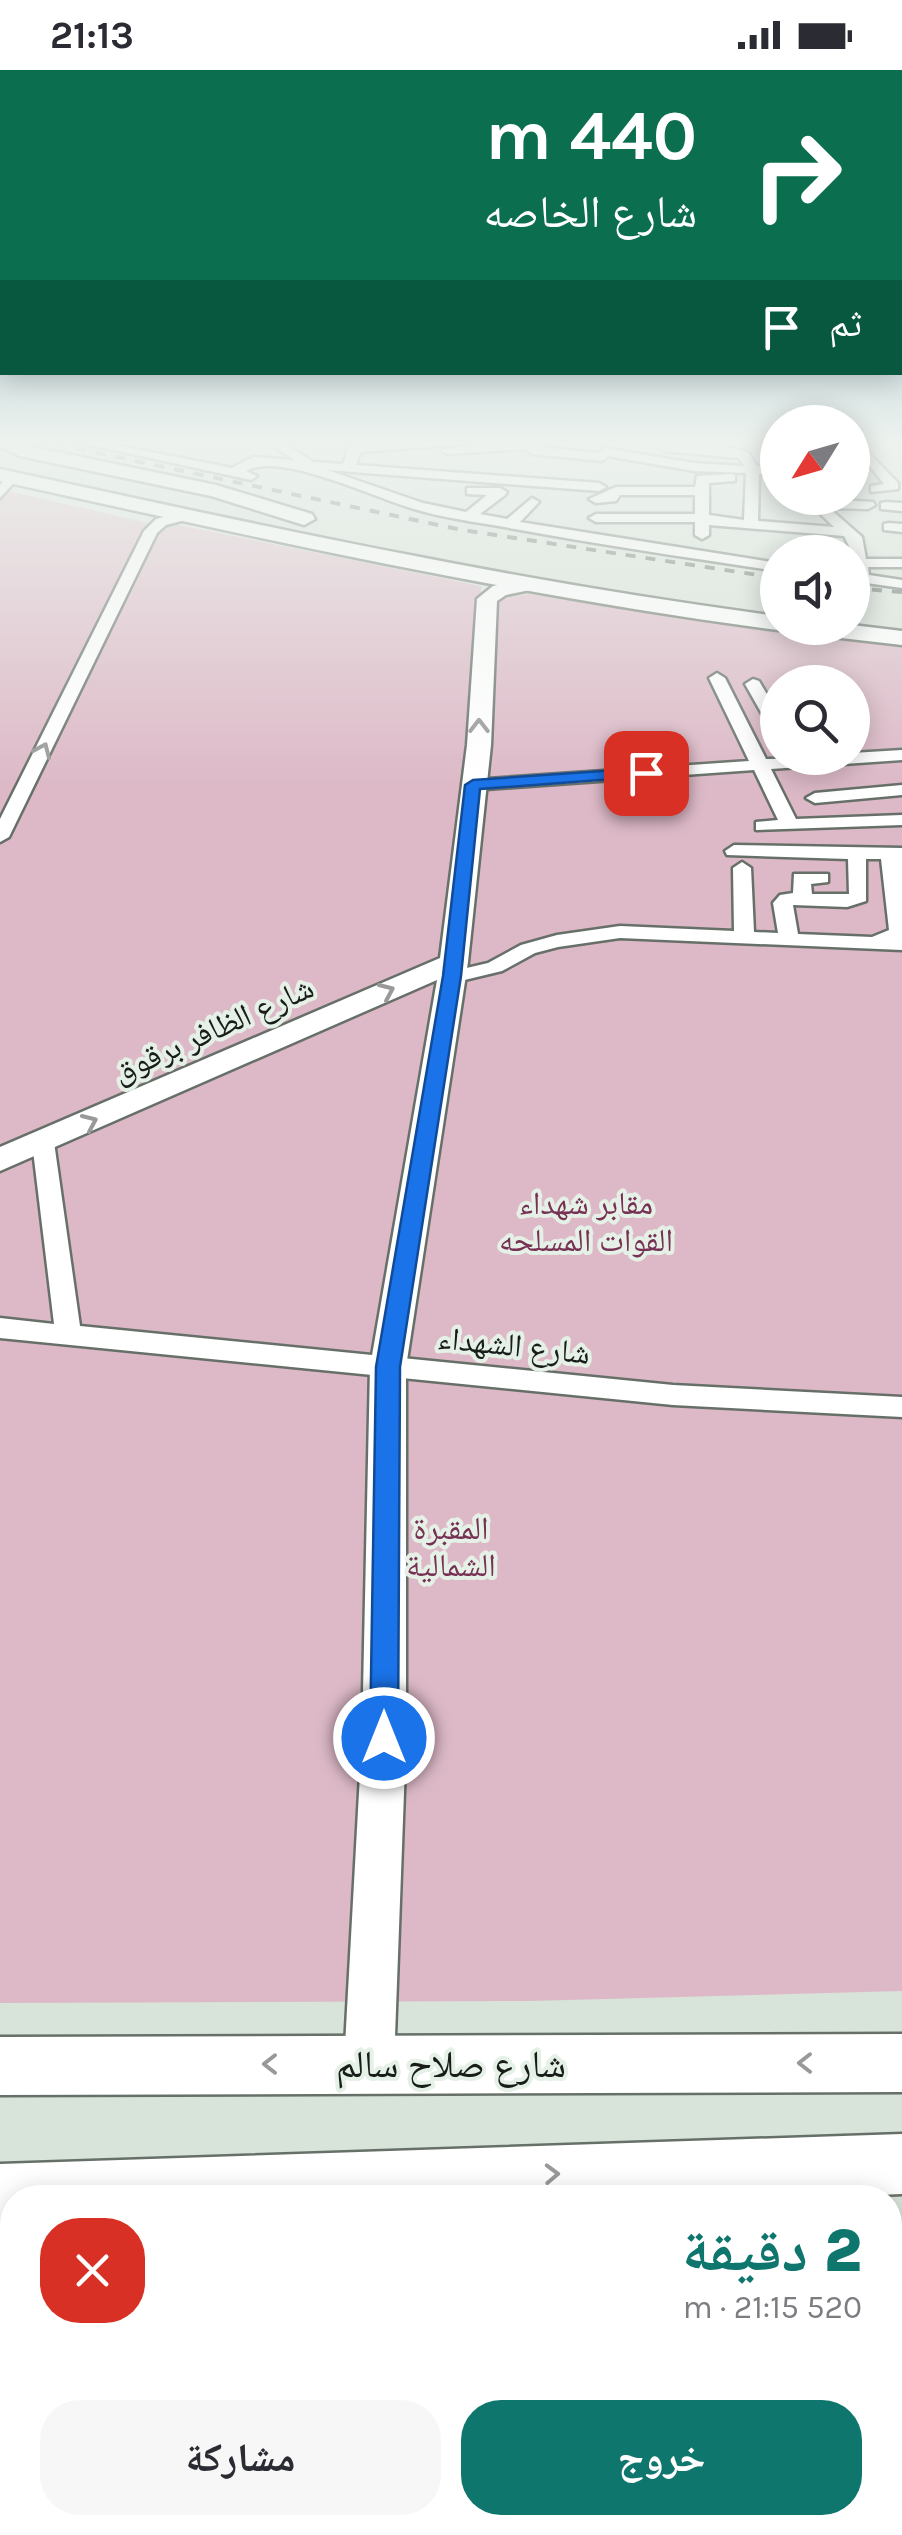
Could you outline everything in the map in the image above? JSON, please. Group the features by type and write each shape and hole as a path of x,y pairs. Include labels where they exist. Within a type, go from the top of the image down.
{"highway":[{"path":"407,555 528,585 578,584 760,604"},
{"path":"419,555 760,619"},
{"path":"870,617 902,620"},
{"path":"870,634 902,638"},
{"name":"شارع صلاح سالم","path":"0,2066 902,2063"},
{"path":"481,2185 902,2164"}],"main road":[{"path":"369,2064 384,1738 388,1367 453,969 473,785 487,599 500,590 528,585"},
{"name":"شارع الظافر برقوق","path":"0,1160 453,969"}],"street":[{"path":"0,837 140,555"},
{"path":"870,571 902,564"},
{"path":"870,573 902,574"},
{"path":"870,576 902,584"},
{"path":"473,785 760,766 717,678"},
{"path":"753,684 760,696"},
{"path":"870,757 902,756"},
{"path":"765,775 790,825"},
{"path":"802,775 828,824"},
{"path":"815,798 902,790"},
{"path":"762,826 902,820"},
{"path":"871,822 891,854 899,900 900,930 877,942"},
{"path":"789,937 783,903 790,897 846,901 859,897 857,854"},
{"path":"744,935 738,859 891,854"},
{"path":"803,897 801,878 822,878"},
{"path":"453,969 495,966 557,940 620,932 902,944"},
{"path":"43,1142 68,1333"},
{"name":"شارع الشهداء","path":"0,1328 673,1396 902,1407"}],"green space":[{"name":"المقبرة الشمالية","path":"0,555 328,555 481,586 481,594 505,598 529,594 760,628 760,645 870,645 870,641 902,645 902,1991 529,2001 0,2003"}],"railway":[{"path":"627,555 760,575"},
{"path":"870,589 902,592"}],"route":[{"path":"384,1738 388,1367 452,976 473,785 646,773"}],"park label":[{"name":"مقابر شهداء القوات المسلحه","path":"586,1222"}]}
